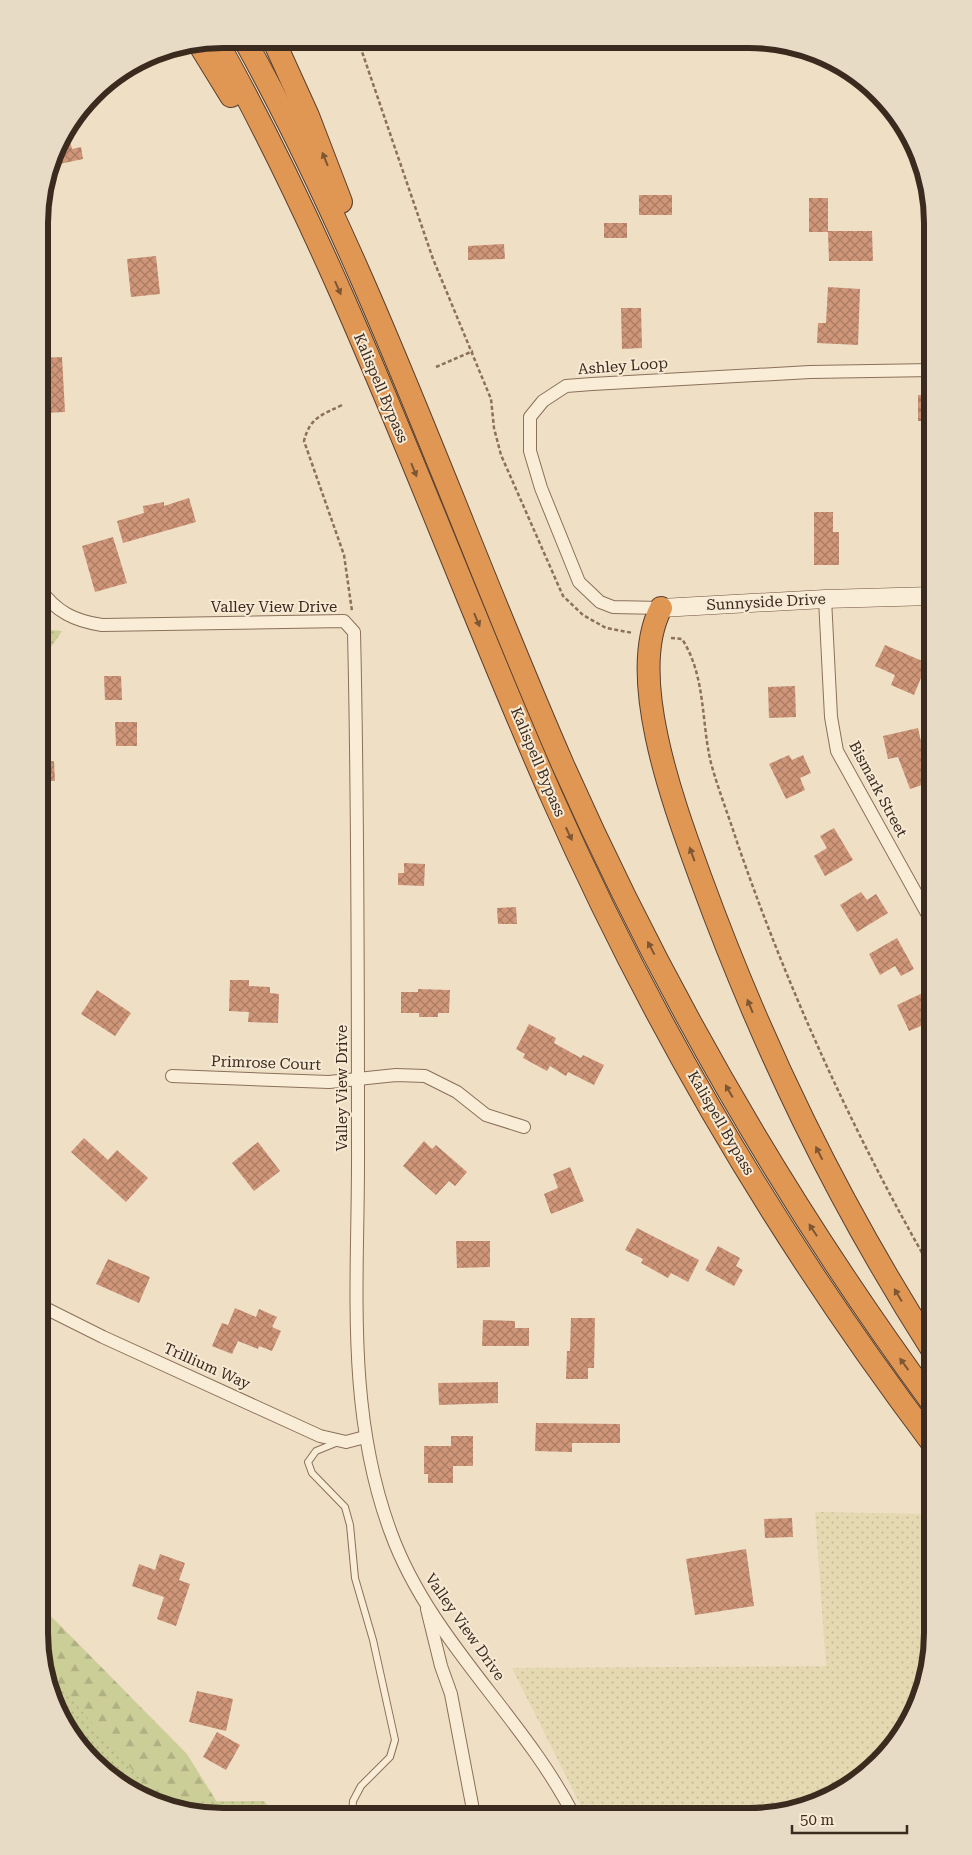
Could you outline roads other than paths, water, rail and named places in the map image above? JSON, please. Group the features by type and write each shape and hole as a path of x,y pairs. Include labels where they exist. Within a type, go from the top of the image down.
{"highway":[{"name":"Kalispell Bypass","path":"220,48 272,146 325,259 552,796 624,947 690,1070 778,1218 851,1331 924,1432"},
{"name":"Kalispell Bypass","path":"249,48 310,167 386,338 562,762 647,941 710,1058 776,1171 850,1286 924,1391"},
{"path":"277,48 329,170 386,338"},
{"path":"201,49 325,259"},
{"path":"661,608 652,629 649,649 653,716 664,771 692,855 750,1004 797,1110 854,1218 924,1336"}],"street":[{"name":"Ashley Loop","path":"600,602 578,582 541,488 530,451 530,417 543,401 566,386 810,372 924,370"},
{"name":"Sunnyside Drive","path":"600,602 613,607 661,608 825,599 924,596"},
{"name":"Valley View Drive","path":"48,599 72,618 102,625 344,621 354,632 359,831 357,1350 360,1402 365,1437 391,1534 412,1581 425,1602 538,1758 569,1808"},
{"name":"Bismark Street","path":"825,599 831,717 836,751 924,908"},
{"name":"Primrose Court","path":"172,1076 329,1082 396,1075 425,1076 457,1092 486,1115 524,1127"},
{"name":"Trillium Way","path":"48,1309 320,1436 339,1442 351,1442 365,1437"},
{"path":"425,1602 441,1666 451,1694 472,1808"}],"lane":[{"path":"48,606 52,604"},
{"path":"339,1442 316,1452 308,1462 312,1473 345,1507 350,1525 355,1578 373,1640 395,1740 390,1758 361,1786 353,1801 352,1808"}]}
